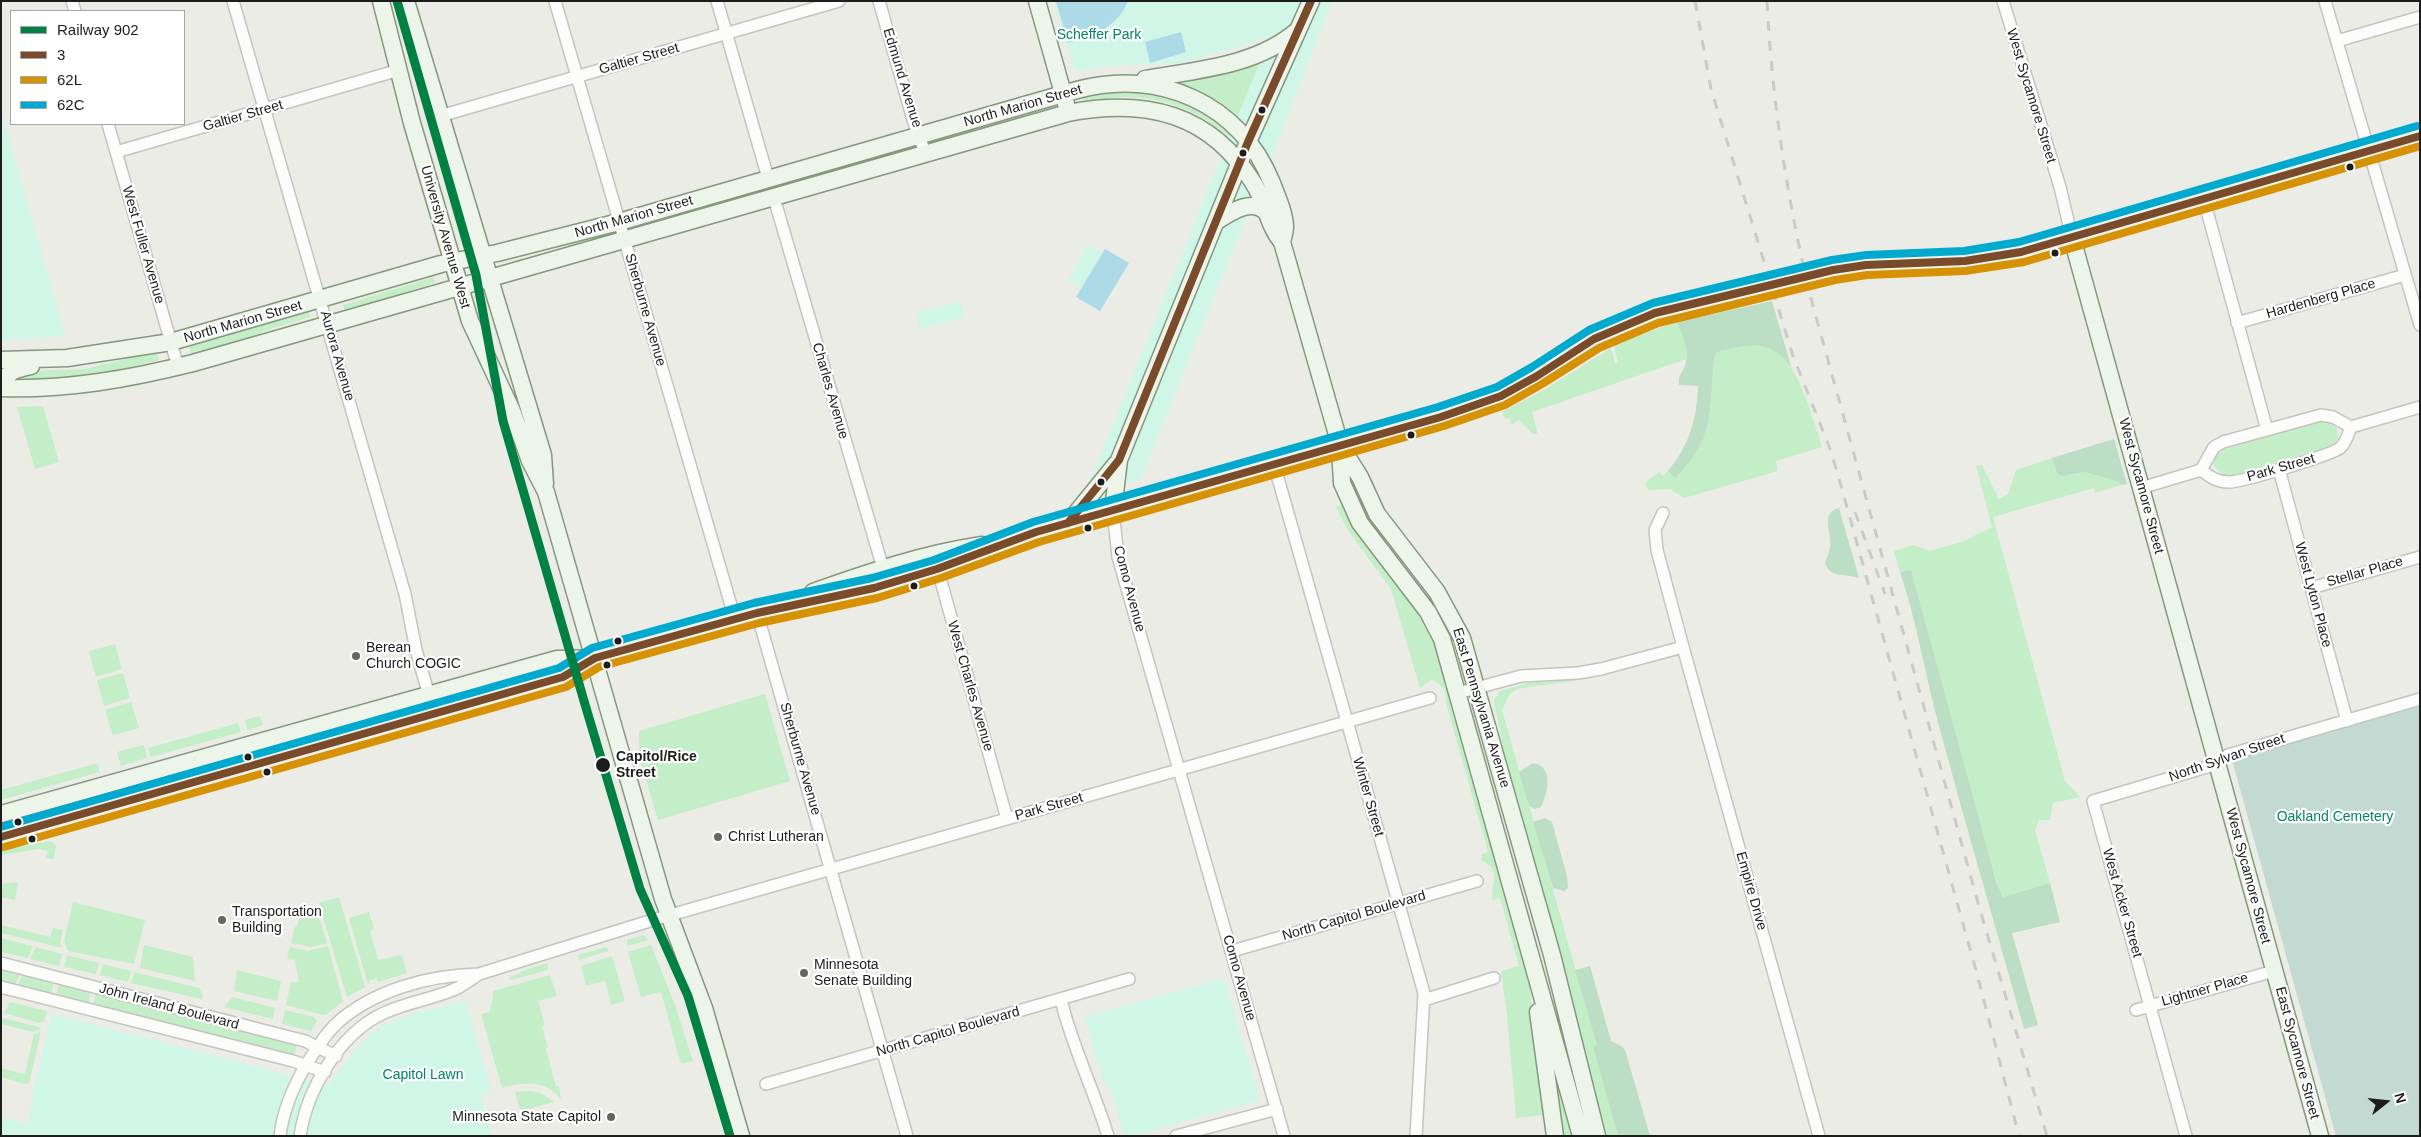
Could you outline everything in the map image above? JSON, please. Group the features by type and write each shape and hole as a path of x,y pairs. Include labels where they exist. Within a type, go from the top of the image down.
{"main road":[{"name":"University Avenue West","path":"381,1 459,287 476,336 512,411 530,461 546,492 668,916 704,1008 741,1136"},
{"name":"University Avenue West","path":"406,1 543,455 546,492"},
{"path":"1037,1 1068,113"},
{"name":"Como Avenue","path":"1113,510 1119,460 1248,142 1311,1"},
{"path":"1128,82 1193,73 1259,54 1284,42 1300,28"},
{"name":"North Marion Street","path":"1,360 60,359 99,355 171,342 452,262 484,256 619,222 1088,87 1128,82 1165,87 1195,98 1227,120 1248,142 1263,164 1274,189 1285,228 1282,242"},
{"name":"North Marion Street","path":"2,388 67,387 114,381 178,367 328,326 459,287 491,280 1068,113 1118,106 1148,109 1188,122 1228,149 1259,193 1273,232 1282,242"},
{"path":"757,613 882,568 935,561 1441,417 1501,396 1614,329 1655,313 1816,274 1866,265 1964,261 1995,257 2072,238 2420,136"},
{"path":"1217,221 1234,211 1250,206 1260,207 1267,213"},
{"name":"West Sycamore Street","path":"2072,238 2274,971"},
{"path":"1282,242 1340,445"},
{"path":"2,388 3,381 12,371 60,359"},
{"name":"East Pennsylvania Avenue","path":"1340,445 1360,477 1384,525 1448,608 1462,638 1552,955 1597,1136"},
{"name":"East Pennsylvania Avenue","path":"1340,445 1342,483 1352,507 1368,536 1428,612 1442,639 1532,955 1581,1136"},
{"path":"1068,523 1119,460"},
{"path":"1,836 563,676 595,658 757,613 887,584 935,561"},
{"path":"1,814 557,659 595,658"},
{"path":"1532,955 1555,1136"},
{"name":"East Sycamore Street","path":"2274,971 2320,1136"}],"street":[{"name":"Aurora Avenue","path":"233,1 405,594 416,650 434,713"},
{"name":"Sherburne Avenue","path":"554,1 735,619"},
{"path":"717,1 768,178"},
{"name":"Galtier Street","path":"440,116 839,1"},
{"name":"Edmund Avenue","path":"879,1 926,155"},
{"name":"West Sycamore Street","path":"2003,1 2060,187 2072,238"},
{"path":"2325,1 2420,324"},
{"path":"2337,41 2420,17"},
{"name":"Galtier Street","path":"116,152 399,70"},
{"name":"West Fuller Avenue","path":"108,125 178,367"},
{"name":"Charles Avenue","path":"774,198 887,584"},
{"path":"2204,200 2267,430"},
{"name":"Hardenberg Place","path":"2237,323 2405,275"},
{"path":"2141,488 2201,470 2214,448 2223,442 2322,414 2333,417 2351,427 2420,407"},
{"name":"Park Street","path":"2201,470 2214,480 2231,482 2278,469 2332,453 2341,447 2351,427"},
{"name":"Winter Street","path":"1274,464 1424,1000 1416,1136"},
{"name":"West Lyton Place","path":"2278,469 2348,720"},
{"name":"Como Avenue","path":"1113,510 1118,557 1284,1136"},
{"name":"Empire Drive","path":"1663,512 1655,530 1657,550 1819,1136"},
{"name":"Stellar Place","path":"2311,588 2420,557"},
{"name":"West Charles Avenue","path":"935,561 1007,819"},
{"name":"Sherburne Avenue","path":"757,613 907,1136"},
{"path":"1458,693 1521,676 1578,673 1601,669 1683,647"},
{"name":"Park Street","path":"479,974 668,916 1430,698"},
{"name":"North Sylvan Street","path":"2093,801 2217,764 2228,755 2420,699"},
{"name":"West Acker Street","path":"2093,801 2186,1136"},
{"name":"North Capitol Boulevard","path":"1232,951 1477,881"},
{"name":"John Ireland Boulevard","path":"1,963 318,1046 336,1056"},
{"name":"Lightner Place","path":"2136,1010 2274,971"},
{"path":"280,1136 288,1102 296,1081 318,1046 336,1024 355,1009 377,996 450,974 479,974"},
{"path":"300,1136 313,1094 325,1072 348,1040 369,1021 385,1012 455,990 479,974"},
{"path":"1424,1000 1494,978"},
{"name":"North Capitol Boulevard","path":"766,1084 1129,979"},
{"name":"John Ireland Boulevard","path":"1,987 325,1072"},
{"path":"1061,1000 1066,1021 1095,1095 1108,1136"},
{"path":"1176,1136 1276,1109"}],"green space":[{"name":"Scheffer Park","path":"1054,1 1332,1 1276,147 1140,481 1087,488 1270,37 1181,63 1110,66 1079,71 1074,68"},
{"path":"1262,57 1238,121 1199,93 1173,82"},
{"path":"1098,91 1155,91 1202,109 1234,135 1234,141 1196,114 1167,103 1137,97 1083,100 1082,97"},
{"path":"1051,105 1050,108 988,125 968,135 962,135 978,126"},
{"path":"1,111 65,335 1,341"},
{"path":"905,147 865,166 788,187 785,179"},
{"path":"756,190 757,194 638,228 676,212"},
{"path":"606,233 605,236 585,241 565,252 513,267 512,261 560,250 578,240"},
{"path":"1089,245 1103,252 1081,288 1068,280 1084,253 1081,250 1083,246 1087,248"},
{"path":"434,277 435,282 345,314 343,305"},
{"path":"960,301 964,317 920,330 916,313"},
{"path":"1772,301 1791,366 1773,350 1756,345 1737,347 1715,353 1711,405 1705,434 1689,463 1675,478 1668,471 1681,452 1694,421 1698,386 1679,385 1679,378 1685,365 1687,351 1677,322"},
{"path":"308,308 310,317 264,331 231,347 195,356 191,353 188,343"},
{"path":"1677,322 1686,342 1686,359 1532,412 1538,434 1533,434 1519,420 1511,425 1510,418 1505,419 1502,412 1544,390 1611,348 1615,363 1618,363 1614,346"},
{"path":"1747,344 1771,349 1783,357 1789,364 1801,386 1822,447 1776,461 1778,471 1684,498 1670,489 1648,490 1645,483 1659,472 1663,476 1668,471 1675,478 1689,463 1705,435 1711,405 1715,353"},
{"path":"156,351 159,360 78,379 10,381 26,371 86,369"},
{"path":"43,406 59,462 35,469 17,407"},
{"path":"2320,421 2328,421 2337,428 2338,439 2331,447 2234,475 2224,476 2214,466 2214,459 2222,450"},
{"path":"2114,439 2127,484 2122,485 2119,482 2085,472 2062,476 2057,473 2052,458"},
{"path":"2052,458 2057,473 2070,475 2085,472 2119,482 2122,485 2095,493 2094,488 1993,517 2065,781 2080,797 2053,803 2050,820 2039,820 2035,830 2050,883 2003,897 1991,865 1911,570 1900,572 1894,551 1913,545 1930,551 1961,542 1992,527 1976,466 1982,465 1999,499 2008,494 2016,470"},
{"path":"1343,504 1418,608 1437,645 1528,973 1545,1115 1516,1118 1507,1015 1501,971 1519,966 1500,898 1493,900 1494,874 1492,869 1481,860 1482,854 1488,852 1446,703 1445,692 1432,679 1420,688 1391,589 1347,529 1336,507"},
{"path":"1839,508 1859,578 1835,574 1825,564 1830,550 1828,519 1833,511"},
{"path":"1911,570 1996,881 2003,897 2050,883 2060,922 2012,933 2038,1025 2024,1029 1949,764 1900,572"},
{"path":"115,644 122,669 96,677 89,651"},
{"path":"123,673 130,698 104,706 97,680"},
{"path":"1579,680 1517,689 1510,694 1502,710 1597,1045 1593,1047 1619,1136 1604,1136 1510,782 1494,700 1500,691 1527,683"},
{"path":"765,694 790,781 658,820 639,757 639,731"},
{"path":"131,702 139,728 113,735 105,710"},
{"name":"Oakland Cemetery","path":"2420,706 2420,1136 2336,1136 2232,760"},
{"path":"260,716 263,725 247,730 245,720"},
{"path":"238,723 241,732 151,757 148,748"},
{"path":"144,745 147,758 121,766 117,752"},
{"path":"98,763 99,772 1,800 1,790"},
{"path":"1533,763 1540,765 1544,769 1548,781 1546,795 1541,807 1535,809 1529,806 1519,772"},
{"path":"180,772 181,775 148,790 145,782"},
{"path":"141,783 143,791 121,795 123,788"},
{"path":"1545,818 1552,822 1567,876 1568,888 1564,891 1553,888 1533,822"},
{"path":"51,841 56,846 54,859 46,858 48,851 39,849 1,855 2,850"},
{"path":"18,882 15,900 1,897 1,884"},
{"path":"339,897 365,987 347,997 319,903"},
{"path":"73,902 145,920 134,964 68,951 64,941"},
{"path":"315,905 327,943 312,947 291,943 295,926 297,926 303,908"},
{"path":"369,912 374,929 370,931 378,960 402,955 407,973 378,982 376,978 369,981 368,985 349,918"},
{"path":"1,925 50,937 53,928 63,930 60,944 62,948 1,933"},
{"path":"644,935 648,940 627,946 627,940"},
{"path":"1,938 33,946 28,958 1,952"},
{"path":"144,945 193,957 195,981 140,968"},
{"path":"651,945 675,1005 693,1061 681,1064 661,992 641,997 628,952"},
{"path":"328,946 343,1001 323,1015 286,1005 291,982 299,982 295,961 287,958 290,947 308,951"},
{"path":"36,947 62,954 59,966 30,959"},
{"path":"606,947 609,951 579,960 578,955"},
{"path":"67,955 99,963 96,974 64,967"},
{"path":"612,956 625,1001 611,1005 605,981 586,986 581,966"},
{"path":"547,963 548,970 511,980 509,978 523,971"},
{"path":"103,964 131,971 128,982 100,975"},
{"path":"1590,966 1611,1041 1625,1050 1650,1136 1619,1136 1617,1132 1593,1047 1597,1045 1575,970"},
{"path":"1,969 20,974 15,985 1,982"},
{"path":"237,970 281,981 277,1001 234,991"},
{"path":"134,972 199,988 203,994 202,999 131,983"},
{"path":"22,975 54,983 51,994 17,986"},
{"path":"550,975 557,996 538,1001 545,1025 542,1026 548,1048 546,1049 556,1086 559,1086 561,1100 549,1088 542,1085 518,1084 502,1088 481,1014 489,1012 493,991"},
{"path":"1224,978 1260,1100 1133,1136 1124,1136 1111,1090 1104,1083 1084,1017"},
{"path":"59,984 91,992 88,1004 56,995"},
{"path":"96,993 297,1044 294,1056 93,1004"},
{"path":"232,997 275,1008 273,1019 224,1007"},
{"path":"10,1002 47,1011 44,1021 40,1023 4,1013"},
{"name":"Capitol Lawn","path":"462,1002 467,1006 491,1090 481,1094 492,1136 1,1136 1,1118 29,1124 34,1086 52,1014 329,1085 348,1058 371,1034 402,1018"},
{"path":"285,1010 314,1017 317,1021 311,1031 282,1024"},
{"path":"3,1018 41,1029 33,1032 1,1024"},
{"path":"41,1031 29,1083 25,1084 1,1077 1,1068 25,1074 34,1034"},
{"path":"1552,1058 1575,1136 1562,1136"},
{"path":"515,1092 541,1093 554,1102 521,1111"}],"shaded area":[{"path":"1056,1 1128,1 1118,18 1104,29 1068,43"},
{"path":"1181,32 1186,52 1150,63 1145,42"},
{"path":"1105,249 1129,263 1100,311 1076,297"}],"railway":[{"path":"1695,1 1711,89 1793,356 1829,446 1838,475 1977,974 2019,1136"},
{"path":"1767,1 1769,38 1782,149 1794,222 1810,295 1978,903 2047,1136"},
{"path":"1855,512 1885,594"}],"rail line":[{"name":"902","path":"397,1 476,275 503,421 584,701 640,889 688,996 730,1136"}],"transit line":[{"name":"3","path":"1068,523 1119,460 1248,142 1311,1"},
{"name":"62C","path":"1,827 559,668 592,648 754,603 872,578 934,560 1033,522 1438,407 1497,387 1589,330 1653,303 1832,260 1866,255 1964,251 2019,242 2417,126"},
{"name":"3","path":"1,837 563,677 595,658 757,613 874,588 937,569 1036,532 1441,417 1501,396 1537,376 1594,339 1655,313 1833,270 1866,265 1965,261 2021,252 2420,136"},
{"name":"62L","path":"4,847 566,687 599,667 759,623 877,598 941,578 1039,542 1444,426 1505,405 1599,348 1658,323 1835,280 1867,275 1965,271 2024,262 2420,146"}],"place":[{"name":"Berean Church COGIC","path":"356,656"},
{"name":"Capitol/Rice Street","path":"603,765"},
{"name":"Christ Lutheran","path":"718,837"},
{"name":"Transportation Building","path":"222,920"},
{"name":"Minnesota Senate Building","path":"804,973"},
{"name":"Minnesota State Capitol","path":"611,1117"}]}
